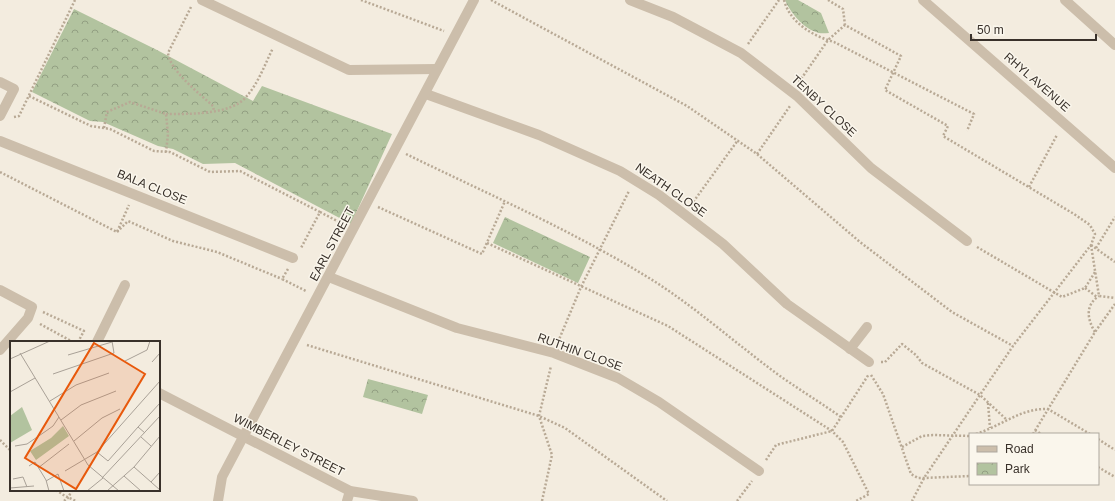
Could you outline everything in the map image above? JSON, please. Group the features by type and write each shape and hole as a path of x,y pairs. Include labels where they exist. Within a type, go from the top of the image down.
{"street":[{"path":"202,0 349,70 437,69"},
{"name":"EARL STREET","path":"218,501 222,477 397,150 426,94 437,69 474,0"},
{"name":"TENBY CLOSE","path":"630,0 673,17 741,53 794,94 871,168 967,241"},
{"name":"RHYL AVENUE","path":"923,0 1115,168"},
{"path":"1065,0 1115,45"},
{"path":"0,82 14,89 5,117"},
{"name":"NEATH CLOSE","path":"426,94 539,136 620,171 635,180 684,214 723,244 787,304 869,362"},
{"name":"BALA CLOSE","path":"0,141 293,258"},
{"name":"RUTHIN CLOSE","path":"329,278 457,328 554,353 624,382 659,402 759,471"},
{"path":"98,341 125,286"},
{"path":"0,290 32,307 28,318 0,350"},
{"path":"850,349 867,327"},
{"name":"WIMBERLEY STREET","path":"160,394 350,491 413,501"},
{"path":"347,501 350,491"}],"path":[{"path":"5,117 19,116 75,0"},
{"path":"195,0 168,53 168,59 177,71 213,106 214,111"},
{"path":"361,0 456,35"},
{"path":"491,0 673,98 738,140 757,154 860,242 952,312 1013,346"},
{"path":"741,53 779,0"},
{"path":"784,0 786,8 795,21 818,37 828,40 974,114 967,131"},
{"path":"757,154 828,40 845,25"},
{"path":"104,128 107,112 130,102 166,114 206,114 232,105 246,98 279,37"},
{"path":"29,96 90,126 110,129 154,151 170,152 210,172 240,171 354,230"},
{"path":"166,114 168,134 166,152"},
{"path":"1029,187 1064,123"},
{"path":"684,214 738,140"},
{"path":"397,150 505,201 599,249 657,283 712,322 780,376 841,417"},
{"path":"0,172 117,232"},
{"path":"542,501 552,455 539,416 554,353 581,287 635,180"},
{"path":"117,232 133,193"},
{"path":"369,202 482,254 505,201"},
{"path":"282,279 293,258 297,256 320,212"},
{"path":"1096,248 1115,218"},
{"path":"117,232 128,221 173,241 217,252 282,279 318,298"},
{"path":"967,241 1062,297 1085,288 1096,272"},
{"path":"487,243 668,326 832,430 843,442 869,494 856,501"},
{"path":"1094,332 1088,315 1090,304 1098,296 1096,272 1091,245 1115,262"},
{"path":"1085,288 1098,296 1115,298"},
{"path":"1034,433 1094,332 1115,304"},
{"path":"32,307 84,331 79,341"},
{"path":"28,318 71,341"},
{"path":"295,342 539,416 565,428 667,501"},
{"path":"737,501 776,445 832,430 869,374 869,362 885,362 902,344 916,355 922,363 980,395 1008,420"},
{"path":"869,374 883,394 911,474 918,478 969,476"},
{"path":"988,402 990,428"},
{"path":"978,433 1027,411 1048,409 1088,433"},
{"path":"1035,430 1040,433"},
{"path":"902,447 922,436 969,436"},
{"path":"0,440 10,450"},
{"path":"1099,440 1115,450"},
{"path":"1099,468 1115,477"},
{"path":"58,491 76,501"},
{"path":"64,501 68,498 72,491"}],"green space":[{"path":"785,0 798,0 821,13 829,33 818,33 806,27 790,10"},
{"path":"74,9 157,50 253,101 262,86 392,134 351,224 235,163 203,164 173,149 158,146 103,122 90,121 32,92"},
{"path":"505,217 590,257 578,283 493,243"},
{"path":"368,379 428,395 422,414 363,397"}]}
